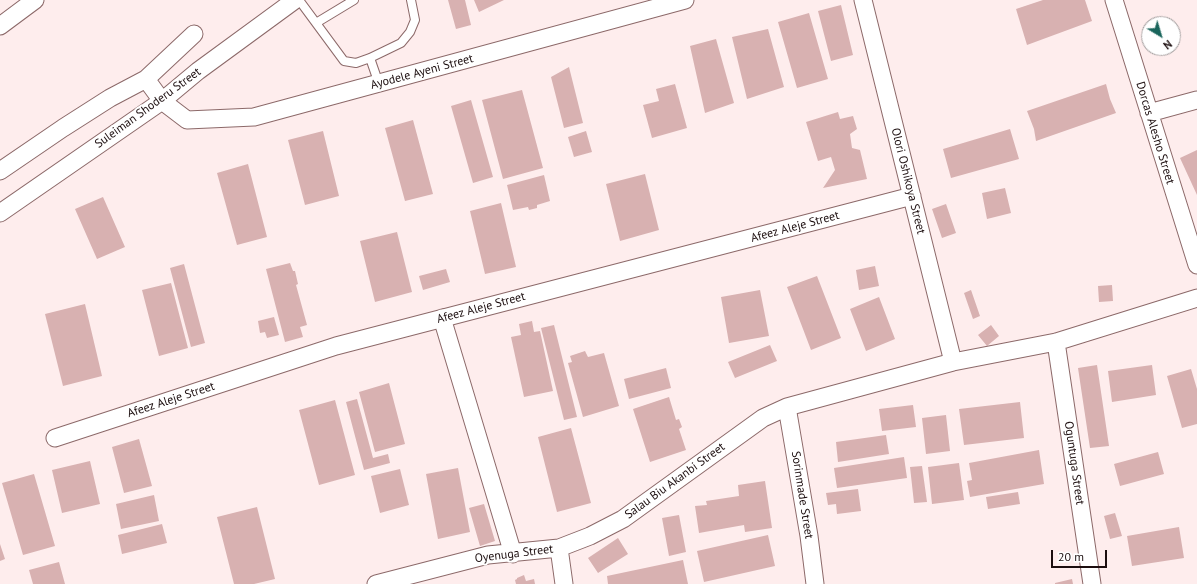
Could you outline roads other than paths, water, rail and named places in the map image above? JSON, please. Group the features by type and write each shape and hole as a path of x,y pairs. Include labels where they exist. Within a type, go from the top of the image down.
{"street":[{"path":"0,26 35,0"},
{"name":"Suleiman Shoderu Street","path":"0,213 162,101 198,71 295,0"},
{"name":"Ayodele Ayeni Street","path":"146,79 162,101 187,120 254,117 685,0"},
{"name":"Olori Oshikoya Street","path":"863,0 953,362"},
{"name":"Dorcas Alesho Street","path":"1114,0 1197,265"},
{"path":"0,171 110,98 146,79 194,34"},
{"path":"1149,113 1197,100"},
{"name":"Afeez Aleje Street","path":"56,438 330,348 912,196"},
{"name":"Salau Biu Akanbi Street","path":"559,548 590,536 623,519 763,418 787,407 953,362 1056,342 1197,298"},
{"path":"442,318 513,554"},
{"name":"Oguntuga Street","path":"1056,342 1092,584"},
{"name":"Sorinmade Street","path":"787,407 809,536 815,584"},
{"path":"559,548 564,584"},
{"name":"Oyenuga Street","path":"376,584 488,555 513,554 559,548"}],"lane":[{"path":"299,0 344,61 356,63 401,43 410,32 415,20 410,0"},
{"path":"316,23 354,0"},
{"path":"370,58 379,84"}]}
